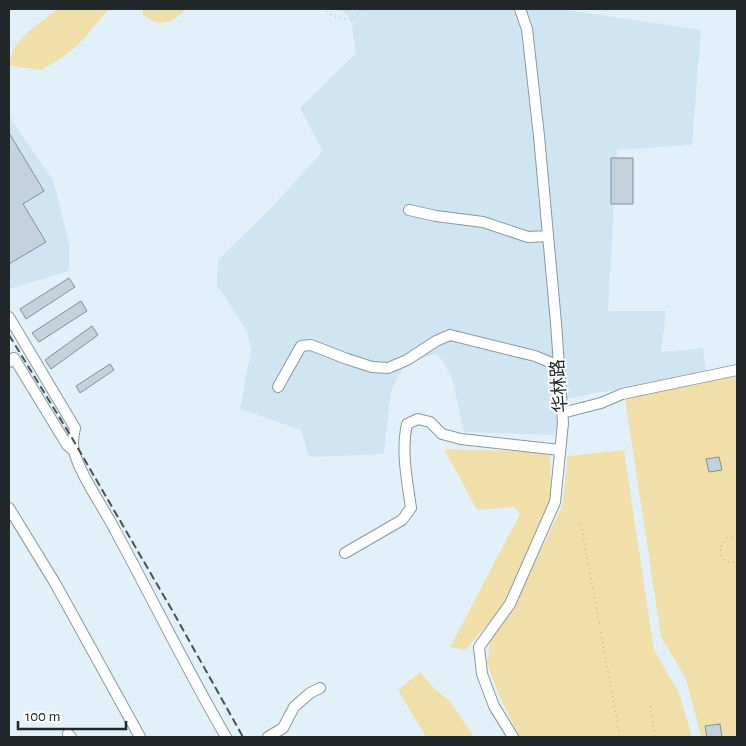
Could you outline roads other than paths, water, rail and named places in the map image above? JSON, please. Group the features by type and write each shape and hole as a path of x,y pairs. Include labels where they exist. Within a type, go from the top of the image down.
{"street":[{"name":"华林路","path":"513,737 494,706 482,674 479,647 510,604 554,502 562,413 548,236 527,28 520,9"},
{"path":"409,210 436,216 483,222 528,237 548,236"},
{"path":"9,317 75,428 72,438 74,451 85,477 112,523 200,692 226,737"},
{"path":"278,387 301,346 311,344 372,367 388,368 407,360 436,341 450,335 535,356 559,366"},
{"path":"10,357 67,445 74,451"},
{"path":"562,413 601,403 622,394 737,370"},
{"path":"345,553 402,520 411,508 404,439 407,424 418,419 430,422 442,434 461,439 560,450"},
{"path":"9,508 55,583 140,737"},
{"path":"268,737 283,728 294,707 320,688"}],"railway":[{"path":"9,335 72,438 243,737"}]}
